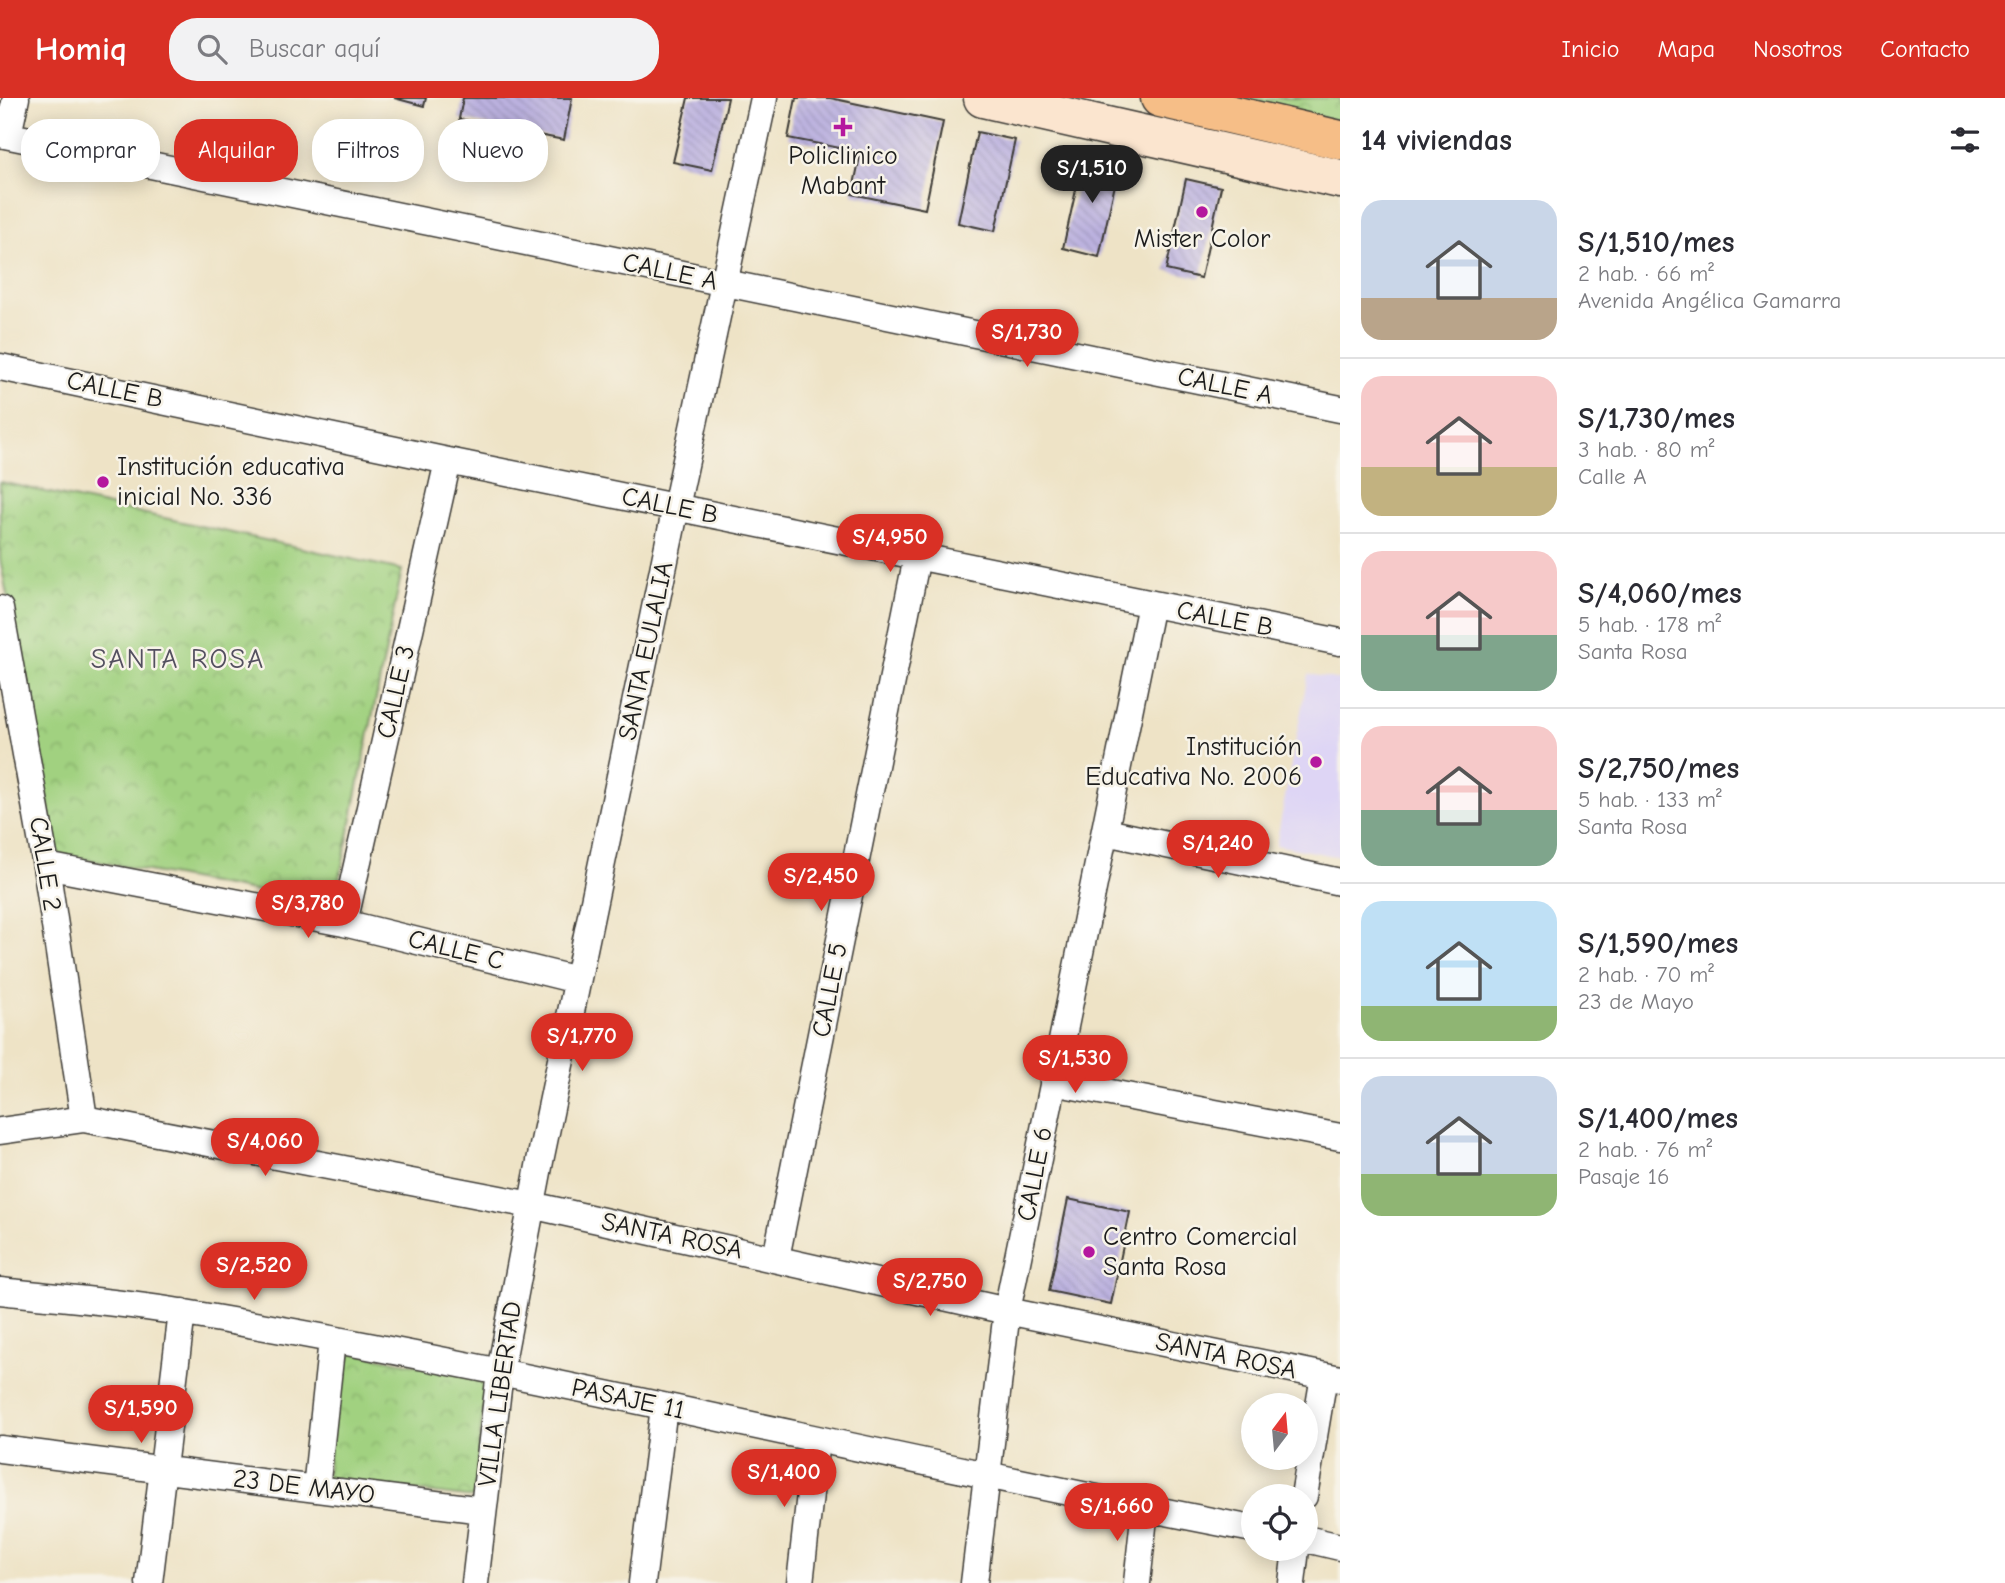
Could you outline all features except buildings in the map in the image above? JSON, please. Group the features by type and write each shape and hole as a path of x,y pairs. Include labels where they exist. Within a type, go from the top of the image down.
{"main road":[{"path":"983,98 1340,179"},
{"path":"1160,98 1340,139"}],"street":[{"path":"4,134 16,98"},
{"name":"SANTA EULALIA","path":"531,1205 764,98"},
{"name":"CALLE A","path":"4,134 1340,409"},
{"name":"CALLE B","path":"0,367 447,461 1340,642"},
{"name":"CALLE 3","path":"344,923 447,461"},
{"name":"CALLE 5","path":"775,1258 917,557"},
{"name":"CALLE 6","path":"974,1583 1007,1311 1151,604"},
{"name":"CALLE 2","path":"0,609 46,866 84,1119"},
{"path":"1106,832 1340,882"},
{"name":"CALLE C","path":"46,866 344,923 577,980"},
{"path":"1053,1082 1340,1137"},
{"name":"SANTA ROSA","path":"0,1131 84,1119 531,1205 1007,1311 1332,1378"},
{"name":"VILLA LIBERTAD","path":"475,1583 500,1372 531,1205"},
{"name":"PASAJE 11","path":"0,1291 182,1312 332,1340 664,1406 986,1476 1241,1526"},
{"path":"149,1583 182,1312"},
{"path":"316,1489 332,1340"},
{"path":"1307,1484 1332,1378"},
{"path":"642,1583 664,1406"},
{"path":"800,1583 816,1440"},
{"name":"23 DE MAYO","path":"0,1449 483,1510"},
{"path":"1137,1583 1145,1508"},
{"path":"1318,1542 1340,1547"},
{"path":"1292,1583 1295,1561"}],"shaded area":[{"name":"Institución Educativa No. 2006","path":"1308,674 1340,680 1340,857 1276,845"}],"green space":[{"path":"1236,98 1340,98 1340,122"},
{"path":"0,482 402,570 336,896 327,905 58,854 0,559"},
{"path":"341,1350 487,1379 473,1498 326,1480"}],"place":[{"name":"Policlinico Mabant","path":"843,127"},
{"name":"Mister Color","path":"1202,212"},
{"name":"Institución educativa inicial No. 336","path":"103,482"},
{"name":"Institución Educativa No. 2006","path":"1316,762"},
{"name":"Centro Comercial Santa Rosa","path":"1089,1252"}],"district":[{"name":"SANTA ROSA","path":"178,659"}]}
